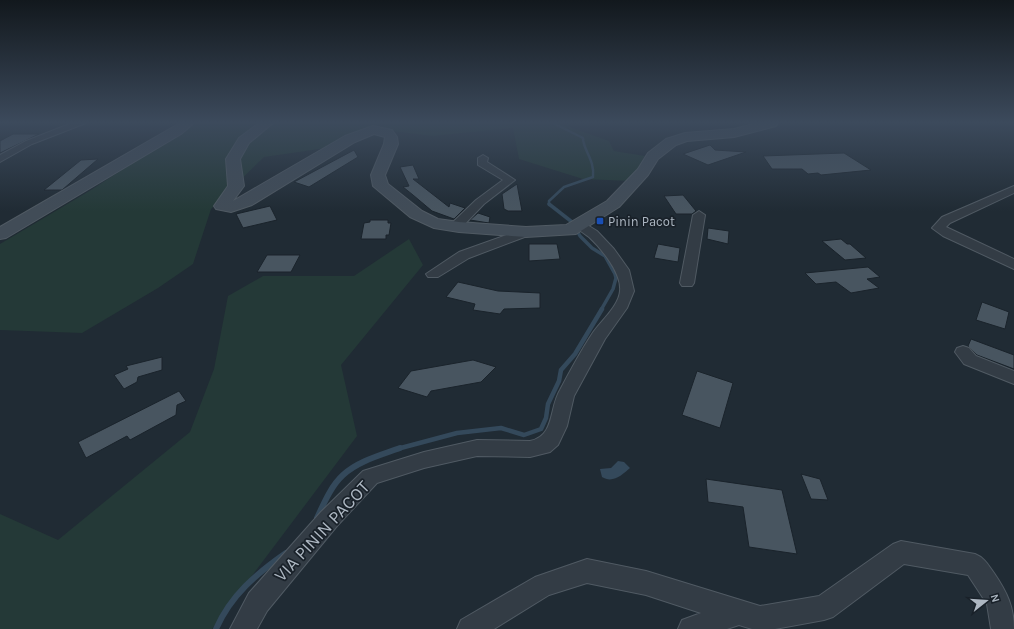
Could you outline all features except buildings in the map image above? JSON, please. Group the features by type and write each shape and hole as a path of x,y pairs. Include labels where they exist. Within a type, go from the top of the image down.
{"street":[{"path":"0,159 9,152"},
{"path":"0,234 41,213 138,152"},
{"path":"237,152 233,159 236,186 222,206 226,207 237,206 246,202 328,152"},
{"path":"387,152 378,175 381,186 416,214 434,223 526,232 575,228 613,204 643,172 653,156 658,152"},
{"path":"456,226 480,202 510,180 482,163 483,158"},
{"path":"1014,189 978,208 946,220 938,228 997,255 1014,266"},
{"path":"687,283 699,215"},
{"name":"VIA PININ PACOT","path":"243,629 258,602 329,519 370,477 424,460 478,448 530,449 543,446 551,440 558,426 565,396 598,337 620,308 627,291 622,270 609,252 593,234 575,228"},
{"path":"433,274 464,256 526,232"},
{"path":"963,352 970,360 1014,378"},
{"path":"470,629 543,585 587,571 646,583 760,619 824,608 901,552 975,565 998,600 1004,629"},
{"path":"691,629 740,612"}],"green space":[{"path":"149,152 296,152 264,157 211,209 193,264 158,288 82,333 0,330 0,244 91,190"},
{"path":"518,152 622,152 645,156 631,181 583,179 519,159"},
{"path":"409,239 423,265 341,365 357,436 212,629 0,629 0,514 58,540 190,432 214,369 228,296 263,276 354,276"}],"water":[{"path":"618,461 624,462 630,468 614,479 606,479 602,477 600,469 611,468"}],"waterway":[{"path":"549,204 549,201 564,187 593,177 591,160 587,152"},
{"path":"549,204 572,222 580,236 592,248 605,256 615,274 616,278 613,289 601,310"},
{"path":"398,449 457,433 501,428 524,435 541,429 546,418 548,404 559,381 561,370 575,354 602,309"},
{"path":"317,518 331,489 343,475 363,462 398,449"},
{"path":"216,629 229,606 245,586 286,553"}],"place":[{"name":"Pinin Pacot","path":"600,221"}]}
